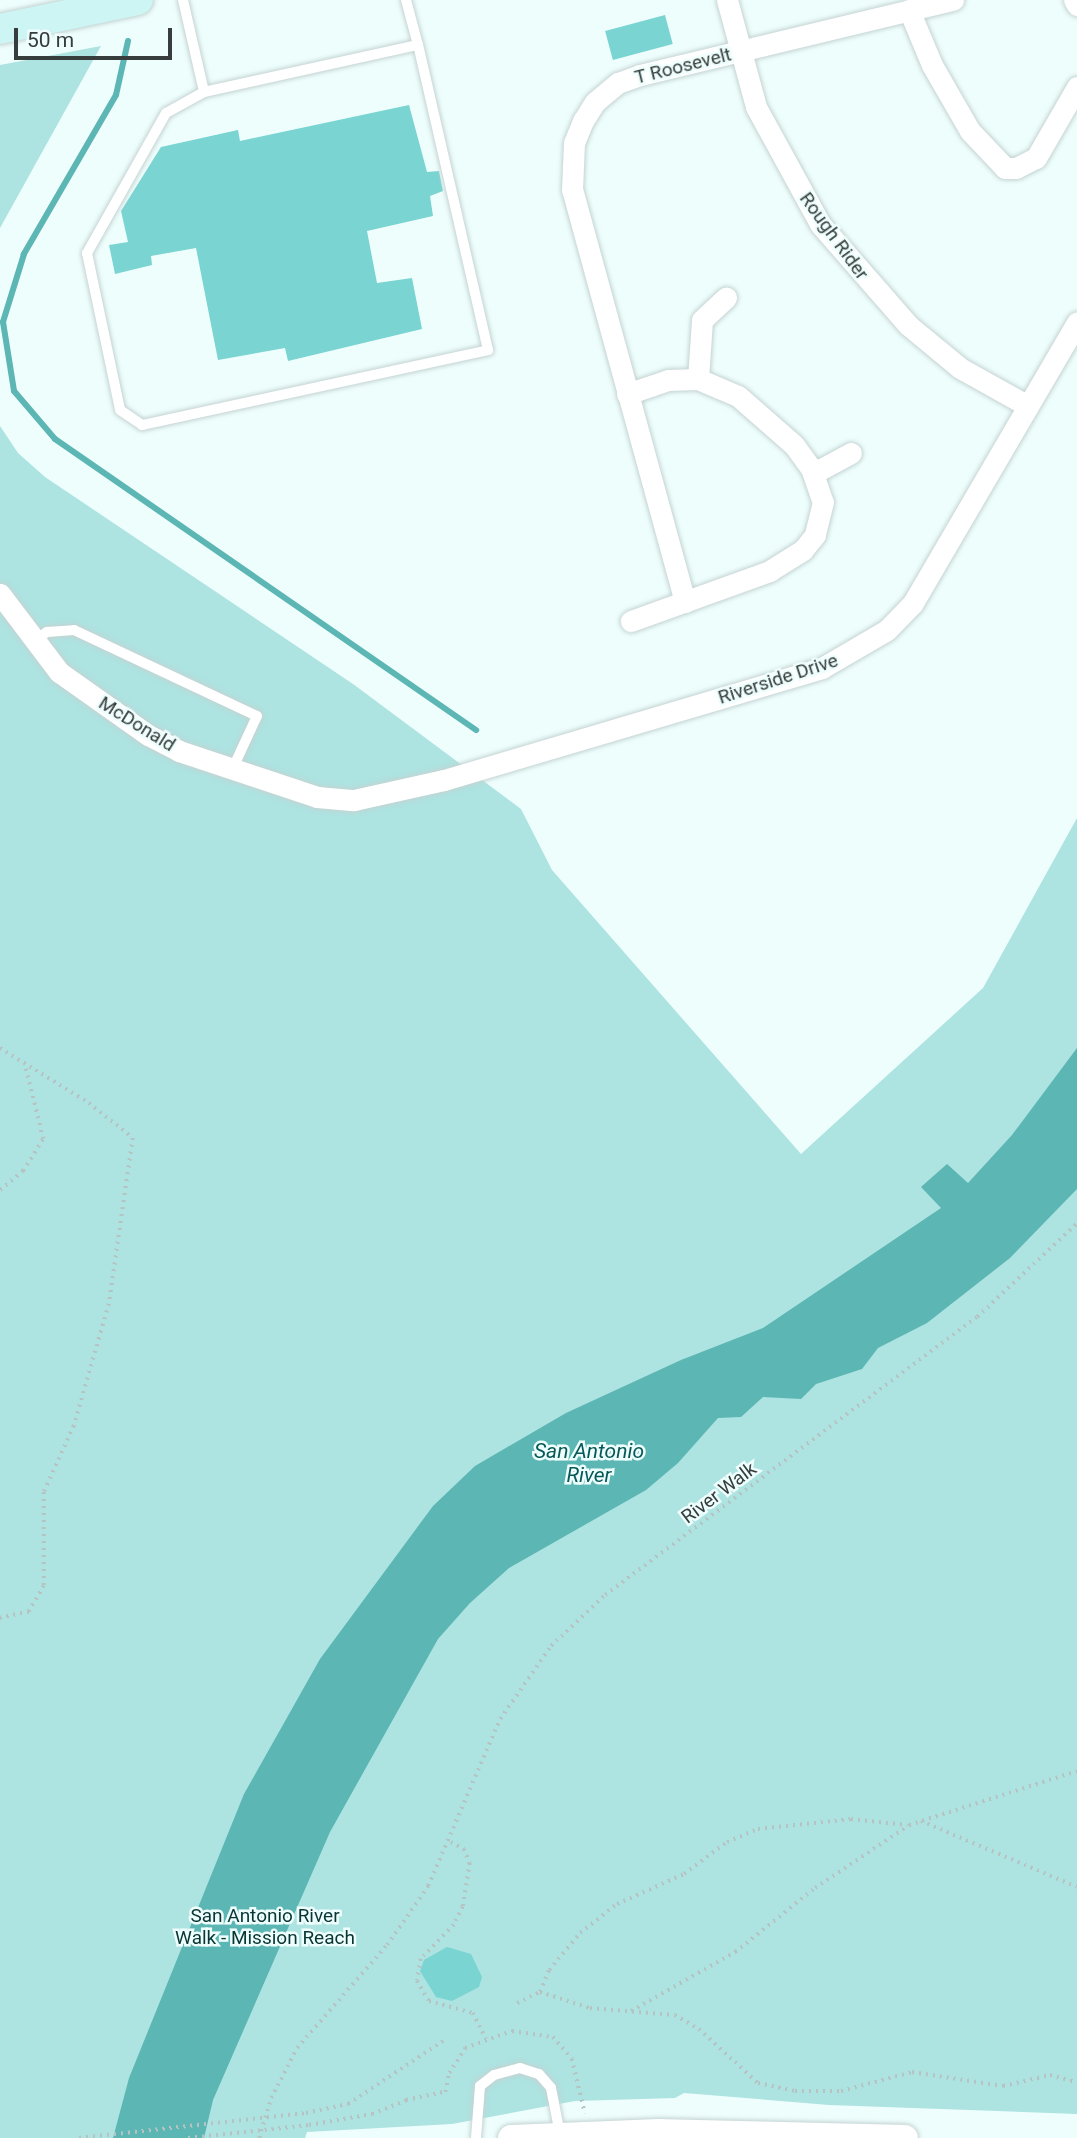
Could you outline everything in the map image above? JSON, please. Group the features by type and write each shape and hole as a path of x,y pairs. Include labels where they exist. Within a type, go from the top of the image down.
{"main road":[{"path":"0,29 138,0"}],"street":[{"name":"Rough Rider","path":"727,0 755,107 785,167 820,224 862,277 908,325 960,368 1028,407"},
{"name":"T Roosevelt","path":"685,602 572,190 575,144 595,102 618,83 953,0"},
{"path":"1074,0 1077,5"},
{"path":"909,10 932,65 970,131 1005,168 1016,168 1036,158 1077,87"},
{"path":"698,379 702,320 726,298"},
{"name":"Riverside Drive","path":"354,800 443,780 803,674 858,650 887,630 913,603 1077,322"},
{"path":"627,394 668,380 698,379 715,384 759,411 814,473 823,513 816,535 803,550 770,571 632,621"},
{"path":"814,473 851,453"},
{"name":"McDonald","path":"0,594 59,672 148,735 232,770 317,797 354,800"},
{"path":"511,2138 560,2134 905,2138"}],"lane":[{"path":"183,0 204,92"},
{"path":"406,0 418,45 488,350 142,425 120,410 87,253 166,113 204,92 418,45"},
{"path":"34,642 47,632 75,630 257,716 232,770"},
{"path":"476,2138 480,2086 494,2075 520,2068 539,2074 551,2088 560,2134"}],"path":[{"path":"0,1048 121,1125 133,1138 132,1163 108,1304 74,1426 44,1492 44,1586 29,1612 0,1618"},
{"path":"0,1190 23,1171 43,1139 24,1064"},
{"name":"River Walk","path":"258,2138 271,2098 297,2048 399,1930 450,1842 500,1719 537,1663 568,1628 977,1317 1077,1223"},
{"path":"631,2011 735,1952 816,1888 909,1825 1077,1771"},
{"path":"517,2003 540,1992 549,1970 580,1933 617,1904 684,1874 727,1842 758,1829 852,1819 909,1825"},
{"path":"921,1821 1077,1887"},
{"path":"450,1842 464,1849 470,1863 463,1907 454,1924 421,1959 417,1981 429,2001 473,2013 486,2039"},
{"path":"540,1992 590,2008 675,2015 699,2029 758,2083 795,2091 841,2091 912,2072 1003,2085 1051,2075 1077,2082"},
{"path":"79,2138 306,2113 348,2105 443,2040"},
{"path":"188,2138 310,2125"}],"green space":[{"path":"101,46 0,228 0,65"},
{"name":"San Antonio River Walk - Mission Reach","path":"0,426 18,453 45,477 353,684 521,809 552,870 801,1154 983,988 1077,818 1077,2114 829,2105 684,2093 675,2098 575,2101 452,2124 307,2132 305,2138 0,2138"}],"water":[{"name":"San Antonio River","path":"1077,1048 1077,1189 1010,1258 927,1323 878,1348 862,1369 816,1384 801,1399 763,1397 741,1417 718,1418 678,1463 646,1490 509,1568 470,1603 438,1639 330,1832 213,2100 204,2138 113,2138 129,2078 244,1794 320,1659 433,1506 475,1466 566,1413 681,1360 763,1328 941,1208 921,1187 947,1164 968,1183 1012,1135"}],"building":[{"path":"665,15 673,44 613,60 605,31"},
{"path":"409,105 427,172 439,171 443,191 430,196 433,216 367,231 377,283 412,278 422,329 288,361 285,348 218,360 196,248 151,256 152,265 115,274 109,245 128,242 121,211 161,147 238,130 240,141"},
{"path":"447,1947 471,1954 482,1977 479,1987 452,2001 436,1997 420,1971 424,1960"}],"waterway":[{"path":"128,41 116,95 24,254 3,322 14,391 55,439 476,730"}]}
